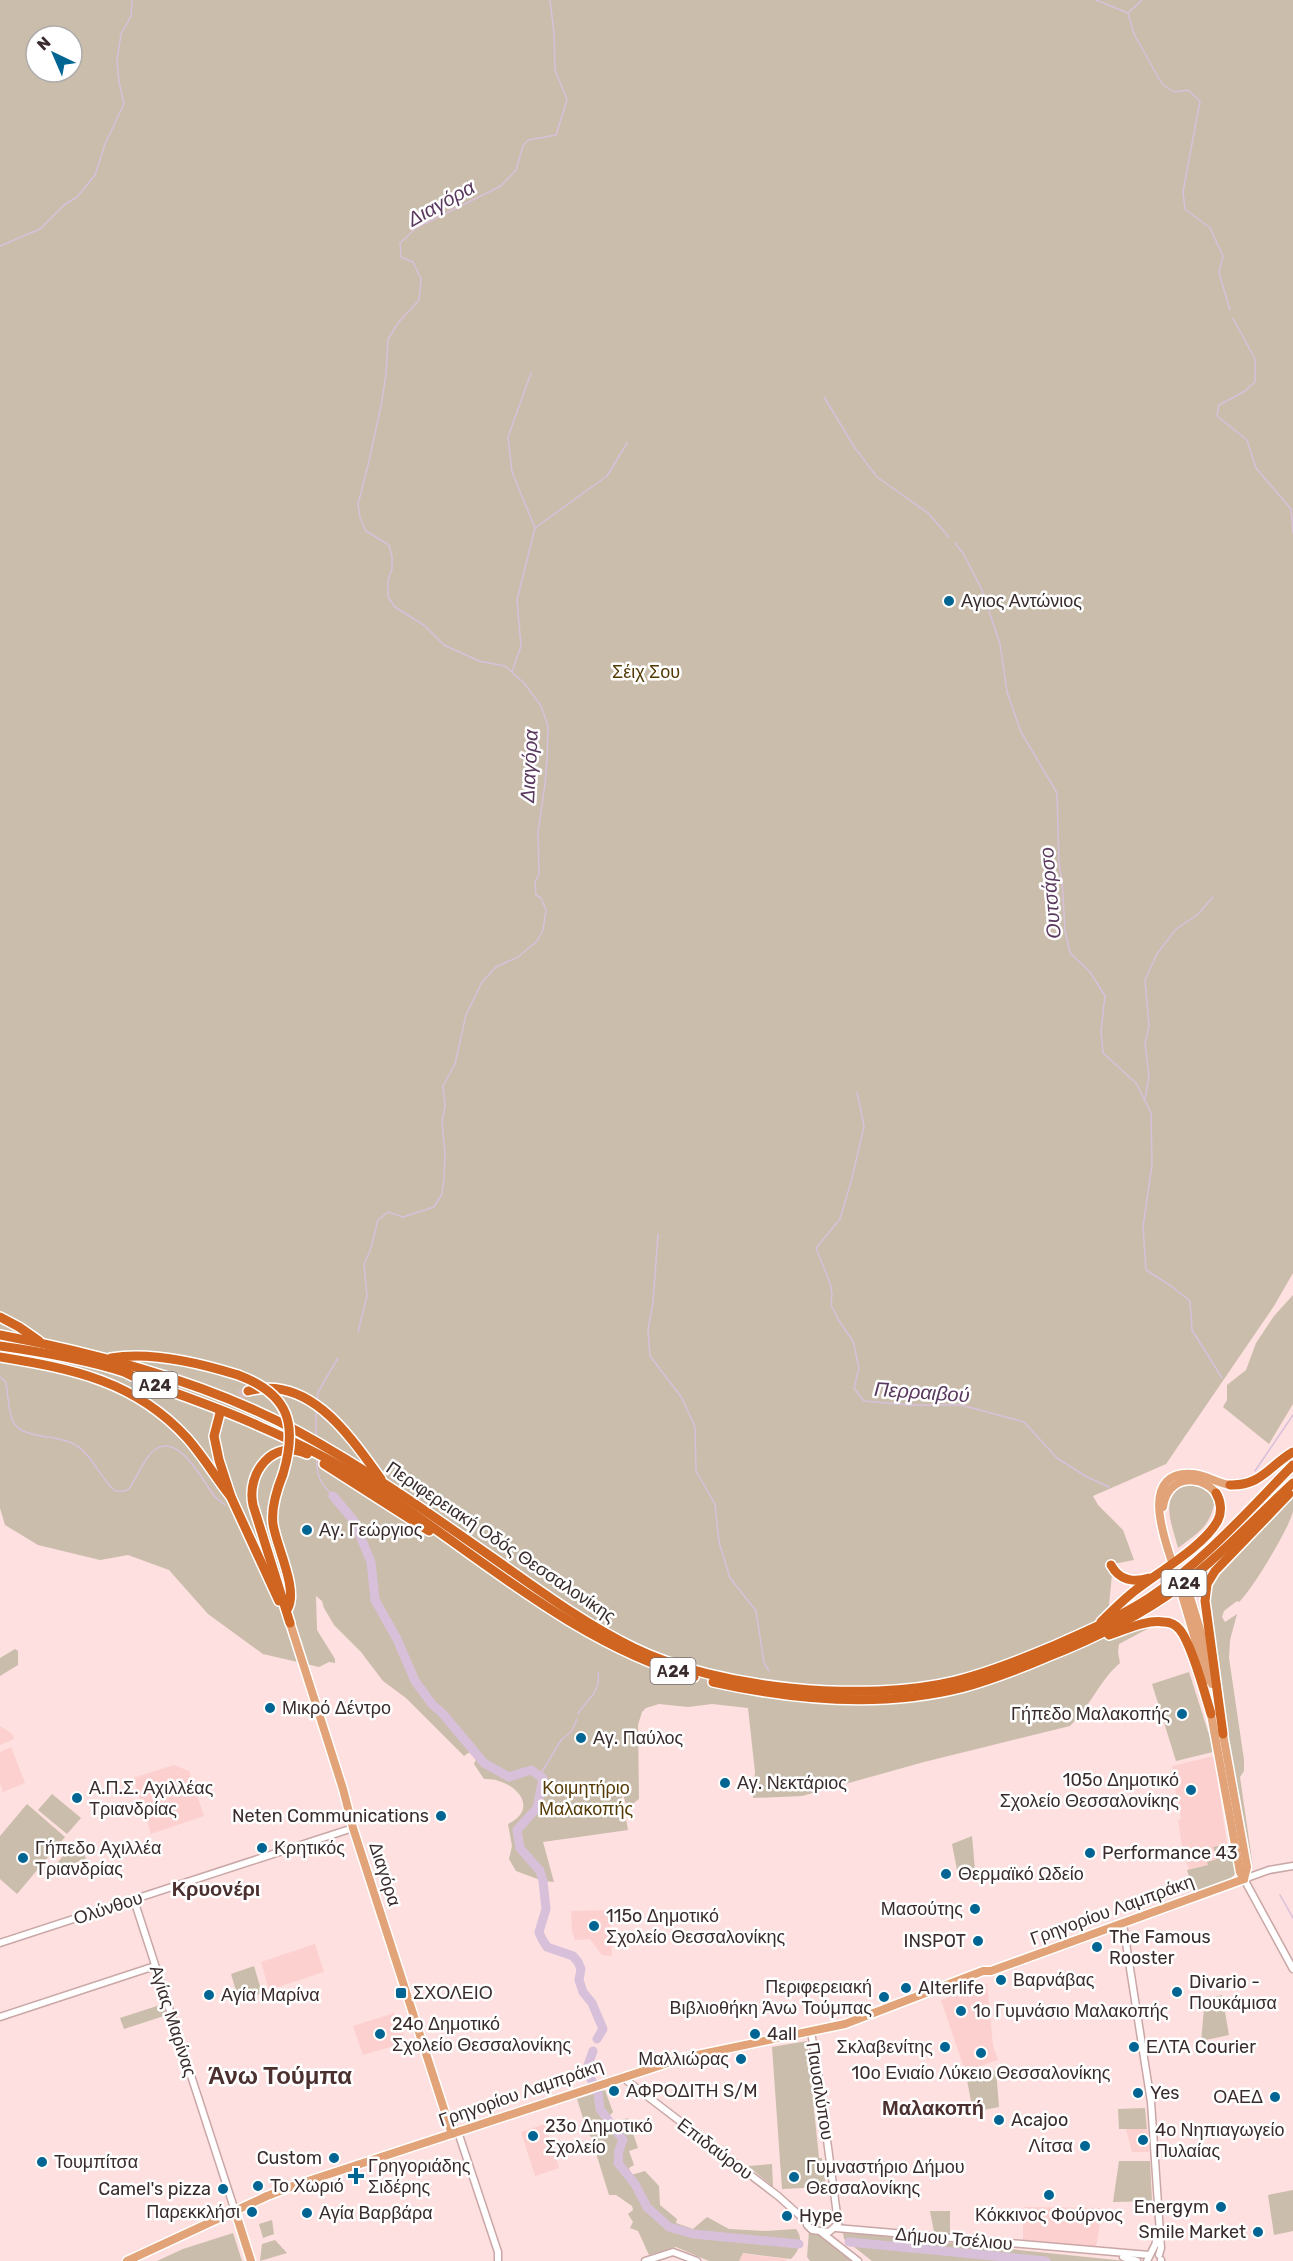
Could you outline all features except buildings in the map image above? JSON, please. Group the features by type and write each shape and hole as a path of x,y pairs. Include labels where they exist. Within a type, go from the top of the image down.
{"highway":[{"path":"0,1317 20,1327 41,1343"},
{"name":"Περιφερειακή Οδός Θεσσαλονίκης","path":"0,1335 108,1358 207,1392 305,1446 384,1484 549,1598 603,1631 670,1663 697,1672 744,1682 825,1690 890,1690 924,1686 980,1673 1028,1656 1094,1628 1137,1606 1192,1566 1249,1512 1293,1465"},
{"name":"Περιφερειακή Οδός Θεσσαλονίκης","path":"0,1346 89,1363 126,1373 212,1406 305,1446"},
{"path":"108,1358 130,1355 149,1356 238,1375 269,1392 285,1414 291,1440 275,1499 273,1517 276,1539 287,1577 290,1604 287,1610"},
{"path":"0,1357 144,1381"},
{"path":"77,1371 123,1390 162,1415 196,1449 231,1497"},
{"path":"248,1391 263,1388 276,1389 311,1400 356,1444 384,1484"},
{"path":"220,1413 215,1426 215,1446 231,1497 290,1623"},
{"path":"290,1623 253,1505 252,1483 261,1465 274,1455 305,1446"},
{"path":"1230,1485 1258,1480 1293,1452"},
{"name":"Περιφερειακή Οδός Θεσσαλονίκης","path":"323,1455 372,1485 551,1608 634,1655 683,1674 761,1691 850,1698 927,1694 961,1688 999,1676 1075,1646 1126,1621 1177,1588 1293,1485"},
{"path":"1223,1734 1205,1601 1206,1587 1219,1567 1275,1509 1293,1485"},
{"path":"1094,1628 1131,1594 1202,1539 1219,1518 1220,1507 1216,1493"},
{"path":"1111,1565 1116,1573 1127,1579 1139,1581 1154,1577"},
{"path":"1075,1646 1153,1622 1172,1624 1185,1640 1211,1714"}],"main road":[{"path":"1216,1493 1211,1487 1196,1480 1178,1483 1168,1493 1163,1503 1163,1513 1173,1558 1158,1514 1159,1499 1167,1484 1176,1477 1192,1474 1230,1485"},
{"path":"1183,1586 1200,1628 1223,1734 1247,1867 1244,1879 1240,1872 1211,1714 1183,1586"},
{"name":"Διαγόρα","path":"290,1623 343,1789 352,1828 455,2133"},
{"name":"Γρηγορίου Λαμπράκη","path":"127,2261 296,2185 621,2077 692,2056 845,2024 983,1971 991,1971 1244,1879"},
{"path":"235,2211 251,2261"}],"street":[{"name":"Ολύνθου","path":"0,1943 352,1828"},
{"path":"1293,1866 1269,1870 1244,1879 1293,1969"},
{"name":"Αγίας Μαρίνας","path":"134,1900 235,2211"},
{"path":"1123,1924 1151,2102 1161,2259"},
{"path":"0,2017 155,1966"},
{"name":"Παυσιλύπου","path":"811,2032 819,2073 837,2225"},
{"name":"Επιδαύρου","path":"621,2077 778,2196 807,2222 808,2228 829,2235"},
{"name":"Διαγόρα","path":"455,2133 498,2252 498,2261"},
{"name":"Δήμου Τσέλιου","path":"807,2222 830,2218 837,2225 1161,2259"},
{"path":"837,2225 829,2235 858,2261"},
{"path":"1149,2257 1159,2232"},
{"path":"645,2261 671,2253 697,2261"},
{"name":"Δήμου Τσέλιου","path":"1108,2253 1137,2261"}],"shaded area":[{"path":"0,1726 12,1734 14,1739 0,1745"},
{"path":"11,1747 25,1783 3,1792 0,1784 0,1752"},
{"path":"1214,1756 1227,1844 1213,1847 1217,1856 1208,1865 1189,1869 1183,1852 1178,1820 1181,1819 1179,1802 1177,1802 1172,1766"},
{"path":"174,1765 189,1771 204,1816 151,1834 133,1778"},
{"path":"610,1910 612,1956 602,1955 590,1939 575,1940 571,1911"},
{"path":"315,1944 324,1972 269,1990 261,1962"},
{"path":"987,1983 993,2046 998,2060 965,2071 941,2000"},
{"name":"24ο Δημοτικό Σχολείο Θεσσαλονίκης","path":"394,2013 407,2042 363,2055 353,2026"},
{"path":"545,2124 559,2168 535,2176 521,2132"},
{"path":"1126,2129 1147,2129 1149,2152 1132,2152"},
{"path":"1023,2207 1103,2208 1096,2247 1023,2240"},
{"path":"704,2249 787,2259 786,2261 709,2261"}],"green space":[{"name":"Σέιχ Σου","path":"0,0 1293,0 1293,1273 1274,1306 1166,1464 1093,1496 1098,1505 1123,1530 1134,1560 1113,1564 1109,1605 1113,1636 1151,1627 1119,1644 1120,1663 1106,1678 1077,1719 1070,1726 924,1762 802,1796 753,1798 755,1772 748,1708 712,1704 688,1707 659,1704 646,1708 642,1712 638,1725 639,1799 627,1808 618,1777 628,1830 543,1842 554,1882 543,1881 516,1871 509,1859 512,1846 508,1824 523,1810 523,1802 519,1794 504,1783 484,1779 474,1764 476,1759 474,1749 464,1756 406,1698 383,1681 361,1652 334,1625 322,1601 316,1596 317,1630 335,1659 335,1663 329,1662 319,1667 263,1654 208,1614 169,1570 128,1555 100,1560 38,1545 5,1525 0,1508"},
{"path":"1293,1295 1293,1404 1269,1444 1223,1407 1227,1400 1227,1385 1246,1370 1256,1343 1274,1316"},
{"path":"1189,1484 1205,1487 1215,1499 1210,1516 1203,1528 1178,1548 1170,1520 1170,1502 1179,1489"},
{"path":"1293,1492 1293,1511 1278,1544 1245,1595 1239,1602 1237,1601 1224,1611 1222,1617 1225,1622 1237,1614 1230,1640 1229,1658 1244,1760 1244,1771 1240,1777 1253,1867 1224,1719 1207,1599 1211,1580"},
{"path":"15,1649 18,1651 18,1665 0,1676 0,1658"},
{"name":"Γήπεδο Μαλακοπής","path":"1189,1672 1213,1752 1176,1761 1152,1684"},
{"path":"52,1794 81,1818 67,1834 38,1810"},
{"name":"Γήπεδο Αχιλλέα Τριανδρίας","path":"27,1804 65,1837 17,1894 0,1879 0,1836"},
{"path":"972,1836 975,1870 958,1875 952,1844"},
{"path":"79,1838 86,1859 49,1872"},
{"path":"1233,1843 1237,1864 1236,1873 1227,1881 1194,1892 1187,1870 1208,1865 1207,1862 1215,1860 1217,1856 1213,1847"},
{"path":"254,1966 262,1993 239,2001 231,1974"},
{"path":"1222,1995 1229,2035 1201,2041 1205,1999"},
{"path":"163,2004 167,2015 124,2029 120,2018"},
{"path":"807,2041 819,2158 822,2158 826,2187 782,2189 772,2047"},
{"path":"996,2070 999,2107 973,2112 967,2080"},
{"path":"605,2090 613,2112 610,2115 613,2123 628,2118 638,2148 629,2151 634,2165 629,2168 631,2175 645,2171 659,2186 660,2205 677,2219 676,2223 693,2229 707,2217 729,2229 766,2231 796,2229 800,2241 794,2256 791,2259 743,2253 739,2261 709,2261 676,2247 649,2255 638,2231 630,2228 633,2222 628,2214 633,2210 632,2206 616,2195 609,2195 595,2150 604,2148 588,2134 577,2099"},
{"path":"1145,2108 1147,2129 1119,2129 1118,2109"},
{"path":"1119,2161 1150,2161 1152,2201 1113,2202"},
{"path":"772,2164 773,2187 748,2166"},
{"path":"1293,2190 1293,2231 1274,2235 1268,2195"},
{"path":"930,2211 950,2211 950,2234 934,2232"},
{"path":"272,2220 274,2234 263,2238 259,2224"},
{"path":"809,2231 820,2234 832,2242 852,2261 810,2261 807,2257"},
{"path":"233,2233 242,2261 157,2261 183,2249"},
{"path":"843,2233 1126,2261 872,2261 844,2239"},
{"path":"275,2240 287,2253 260,2261 262,2244"}],"waterway":[{"path":"0,246 40,229 64,205 77,197 95,175 105,144 124,104 117,60 121,34 131,16 132,0"},
{"name":"Διαγόρα","path":"358,1332 367,1296 364,1264 378,1220 388,1212 403,1217 434,1207 442,1194 445,1154 442,1122 445,1106 443,1086 455,1064 466,1015 482,982 496,967 518,957 537,941 543,930 546,910 541,898 536,895 535,882 539,874 538,832 547,759 548,726 541,706 524,683 505,666 479,661 444,645 425,626 395,607 388,597 388,580 392,569 389,545 366,531 360,518 358,504 381,406 388,339 398,323 419,300 421,279 413,262 401,257 400,243 416,228 501,186 516,170 523,146 528,140 556,135 567,100 555,70 550,0"},
{"path":"1096,0 1128,13 1134,34 1162,84 1174,92 1188,90 1200,101 1183,192 1185,209 1210,228 1223,256 1219,273 1230,310"},
{"path":"1128,13 1142,0"},
{"path":"1233,318 1255,359 1255,382 1245,391 1219,405 1217,416 1247,440 1256,468 1291,509 1293,533"},
{"path":"512,672 521,646 517,600 535,528 512,472 508,437 531,373"},
{"name":"Ουτσάρσο","path":"824,397 855,448 877,477 928,513 949,537"},
{"path":"535,528 607,476 627,443"},
{"name":"Ουτσάρσο","path":"955,543 963,553 982,590 1000,644 1007,692 1021,732 1057,793 1059,864 1065,930 1070,953 1090,972 1105,996 1101,1031 1103,1053 1136,1083 1151,1113 1152,1164 1143,1227 1146,1270 1190,1301 1192,1330 1222,1378"},
{"path":"1145,1099 1149,1076 1145,1044 1149,1026 1145,980 1157,954 1176,929 1197,915 1213,897"},
{"name":"Περραιβού","path":"857,1092 864,1126 852,1178 840,1219 816,1248 830,1283 831,1305 853,1341 859,1368 854,1388 864,1401 909,1405 961,1405 1024,1422 1057,1458 1087,1477 1109,1487"},
{"path":"658,1234 653,1302 648,1330 650,1356 682,1398 695,1427 696,1471 715,1504 719,1542 730,1578 756,1611 764,1663 769,1671"},
{"path":"317,1402 318,1392 338,1358"},
{"path":"0,1377 6,1382 11,1415 16,1426 31,1434 60,1439 77,1446 88,1455 115,1491 129,1489 151,1453 160,1447 169,1446 178,1450 186,1458 213,1495 225,1505"},
{"path":"316,1410 316,1438"},
{"path":"1255,1471 1293,1415"},
{"path":"317,1458 320,1478 333,1496"},
{"path":"333,1496 354,1521 371,1562 375,1600 397,1639 415,1681 432,1704 484,1763 509,1777 531,1770 543,1778 537,1808 517,1830 520,1848 540,1871 543,1881 546,1909 539,1932 547,1947 573,1956 578,1962 581,1969 579,1980 583,1992 592,2003 603,2029 597,2039"},
{"path":"578,1714 595,1691 598,1672"},
{"path":"539,1777 561,1740 571,1732 577,1719"},
{"path":"1280,1895 1293,1918"},
{"path":"593,2051 588,2065 590,2077 598,2093 600,2109 623,2140 618,2163 635,2184 647,2207 669,2227 693,2234 799,2244"},
{"path":"849,2242 1046,2261"}],"tunnel":[{"path":"220,1413 232,1398 248,1391"}],"place":[{"name":"Αγιος Αντώνιος","path":"949,601"},
{"name":"Αγ. Γεώργιος","path":"307,1530"},
{"name":"Μικρό Δέντρο","path":"270,1708"},
{"name":"Γήπεδο Μαλακοπής","path":"1182,1714"},
{"name":"Αγ. Παύλος","path":"581,1738"},
{"name":"Αγ. Νεκτάριος","path":"725,1783"},
{"name":"105ο Δημοτικό Σχολείο Θεσσαλονίκης","path":"1191,1790"},
{"name":"Α.Π.Σ. Αχιλλέας Τριανδρίας","path":"77,1798"},
{"name":"Neten Communications","path":"441,1816"},
{"name":"Κρητικός","path":"262,1848"},
{"name":"Performance 43","path":"1090,1853"},
{"name":"Γήπεδο Αχιλλέα Τριανδρίας","path":"23,1858"},
{"name":"Θερμαϊκό Ωδείο","path":"946,1874"},
{"name":"Μασούτης","path":"975,1909"},
{"name":"115o Δημοτικό Σχολείο Θεσσαλονίκης","path":"594,1926"},
{"name":"INSPOT","path":"978,1941"},
{"name":"The Famous Rooster","path":"1097,1947"},
{"name":"Βαρνάβας","path":"1001,1980"},
{"name":"Alterlife","path":"906,1988"},
{"name":"Divario - Πουκάμισα","path":"1177,1992"},
{"name":"ΣΧΟΛΕΙΟ","path":"401,1993"},
{"name":"Αγία Μαρίνα","path":"209,1995"},
{"name":"Περιφερειακή Βιβλιοθήκη Άνω Τούμπας","path":"884,1997"},
{"name":"1ο Γυμνάσιο Μαλακοπής","path":"961,2011"},
{"name":"24ο Δημοτικό Σχολείο Θεσσαλονίκης","path":"380,2034"},
{"name":"4all","path":"755,2034"},
{"name":"Σκλαβενίτης","path":"945,2047"},
{"name":"ΕΛΤΑ Courier","path":"1134,2047"},
{"name":"10ο Ενιαίο Λύκειο Θεσσαλονίκης","path":"981,2053"},
{"name":"Μαλλιώρας","path":"741,2059"},
{"name":"ΑΦΡΟΔΙΤΗ S/M","path":"614,2091"},
{"name":"Yes","path":"1138,2093"},
{"name":"ΟΑΕΔ","path":"1275,2097"},
{"name":"Acajoo","path":"999,2120"},
{"name":"23ο Δημοτικό Σχολείο","path":"533,2136"},
{"name":"4ο Νηπιαγωγείο Πυλαίας","path":"1143,2140"},
{"name":"Λίτσα","path":"1085,2146"},
{"name":"Custom","path":"334,2158"},
{"name":"Τουμπίτσα","path":"42,2162"},
{"name":"Γρηγοριάδης Σιδέρης","path":"356,2176"},
{"name":"Γυμναστήριο Δήμου Θεσσαλονίκης","path":"794,2177"},
{"name":"Το Χωριό","path":"258,2186"},
{"name":"Camel's pizza","path":"223,2189"},
{"name":"Κόκκινος Φούρνος","path":"1049,2195"},
{"name":"Energym","path":"1221,2207"},
{"name":"Παρεκκλήσι","path":"252,2212"},
{"name":"Αγία Βαρβάρα","path":"307,2213"},
{"name":"Hype","path":"787,2216"},
{"name":"Smile Market","path":"1258,2232"}],"district":[{"name":"Κρυονέρι","path":"216,1889"},
{"name":"Άνω Τούμπα","path":"280,2076"},
{"name":"Μαλακοπή","path":"933,2108"}],"park label":[{"name":"Κοιμητήριο Μαλακοπής","path":"586,1798"}]}
